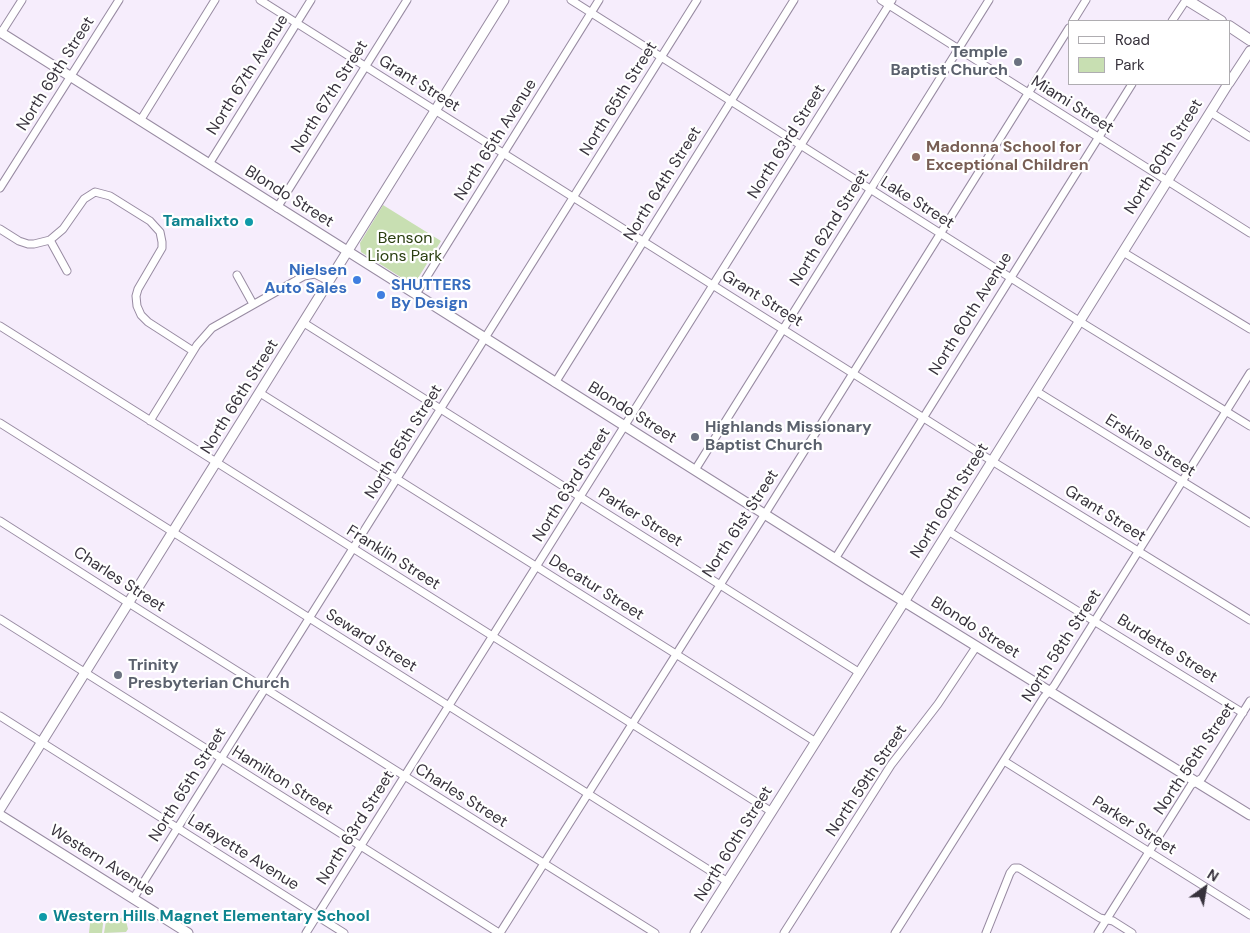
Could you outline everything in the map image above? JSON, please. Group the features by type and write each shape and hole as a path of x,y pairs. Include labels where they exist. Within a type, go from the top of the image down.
{"main road":[{"path":"1186,0 1218,20"},
{"path":"1230,27 1250,40"}],"street":[{"path":"1,33 22,0"},
{"name":"North 69th Street","path":"0,188 119,0"},
{"path":"140,121 215,0"},
{"name":"Grant Street","path":"260,0 992,461 1250,620"},
{"name":"North 67th Avenue","path":"208,164 311,0"},
{"name":"North 67th Street","path":"278,208 407,0"},
{"name":"North 66th Street","path":"0,809 504,0"},
{"name":"Lake Street","path":"571,0 1010,278 1250,426"},
{"name":"North 65th Avenue","path":"416,294 599,0"},
{"name":"North 65th Street","path":"133,899 697,0"},
{"name":"North 64th Street","path":"555,383 794,0"},
{"name":"Miami Street","path":"881,0 890,2 959,50 1250,233"},
{"name":"North 62nd Street","path":"695,470 989,0"},
{"path":"1074,20 1086,0"},
{"path":"1173,20 1186,0"},
{"name":"North 63rd Street","path":"306,933 890,2"},
{"name":"North 61st Street","path":"500,933 1068,30"},
{"name":"Blondo Street","path":"1,33 835,559 1250,815"},
{"name":"North 60th Street","path":"1230,80 1250,51"},
{"name":"North 60th Avenue","path":"835,559 1131,85"},
{"name":"North 60th Street","path":"695,933 860,673 1227,85"},
{"path":"1210,112 1250,137"},
{"path":"0,229 19,241 28,244 50,240 63,229 84,198 95,192 110,196 150,221 160,232 162,248 138,289 136,296 137,306 141,315 148,322 193,352"},
{"path":"50,240 67,271"},
{"path":"1123,252 1250,329"},
{"path":"150,420 202,338 212,328 297,279 310,274 320,276 329,282"},
{"path":"237,275 253,304"},
{"name":"Parker Street","path":"304,322 860,673"},
{"name":"Franklin Street","path":"0,326 772,812"},
{"name":"North 58th Street","path":"896,933 1250,373"},
{"name":"Erskine Street","path":"1036,391 1250,523"},
{"name":"Decatur Street","path":"260,393 816,742"},
{"name":"Seward Street","path":"0,423 728,882"},
{"name":"Charles Street","path":"0,520 654,933"},
{"name":"Burdette Street","path":"948,531 1243,712"},
{"name":"Hamilton Street","path":"0,619 500,933"},
{"name":"North 59th Street","path":"784,933 891,765 938,704 976,646"},
{"name":"North 56th Street","path":"1098,933 1191,786 1202,778 1250,702"},
{"name":"Lafayette Avenue","path":"0,716 344,933"},
{"name":"Parker Street","path":"1004,761 1250,915"},
{"name":"Western Avenue","path":"0,815 188,933"},
{"path":"986,933 1010,873 1014,868 1019,868 1100,918 1113,921 1132,933"}],"green space":[{"name":"Benson Lions Park","path":"383,205 441,241 415,283 410,283 361,252 360,243"},
{"path":"91,914 104,915 102,933 89,933"},
{"path":"125,917 128,929 126,932 104,933 106,921"}],"place":[{"name":"Temple Baptist Church","path":"1018,62"},
{"name":"Madonna School for Exceptional Children","path":"916,157"},
{"name":"Tamalixto","path":"249,222"},
{"name":"Nielsen Auto Sales","path":"357,280"},
{"name":"SHUTTERS By Design","path":"381,295"},
{"name":"Highlands Missionary Baptist Church","path":"695,437"},
{"name":"Trinity Presbyterian Church","path":"118,675"},
{"name":"Western Hills Magnet Elementary School","path":"43,917"}]}
